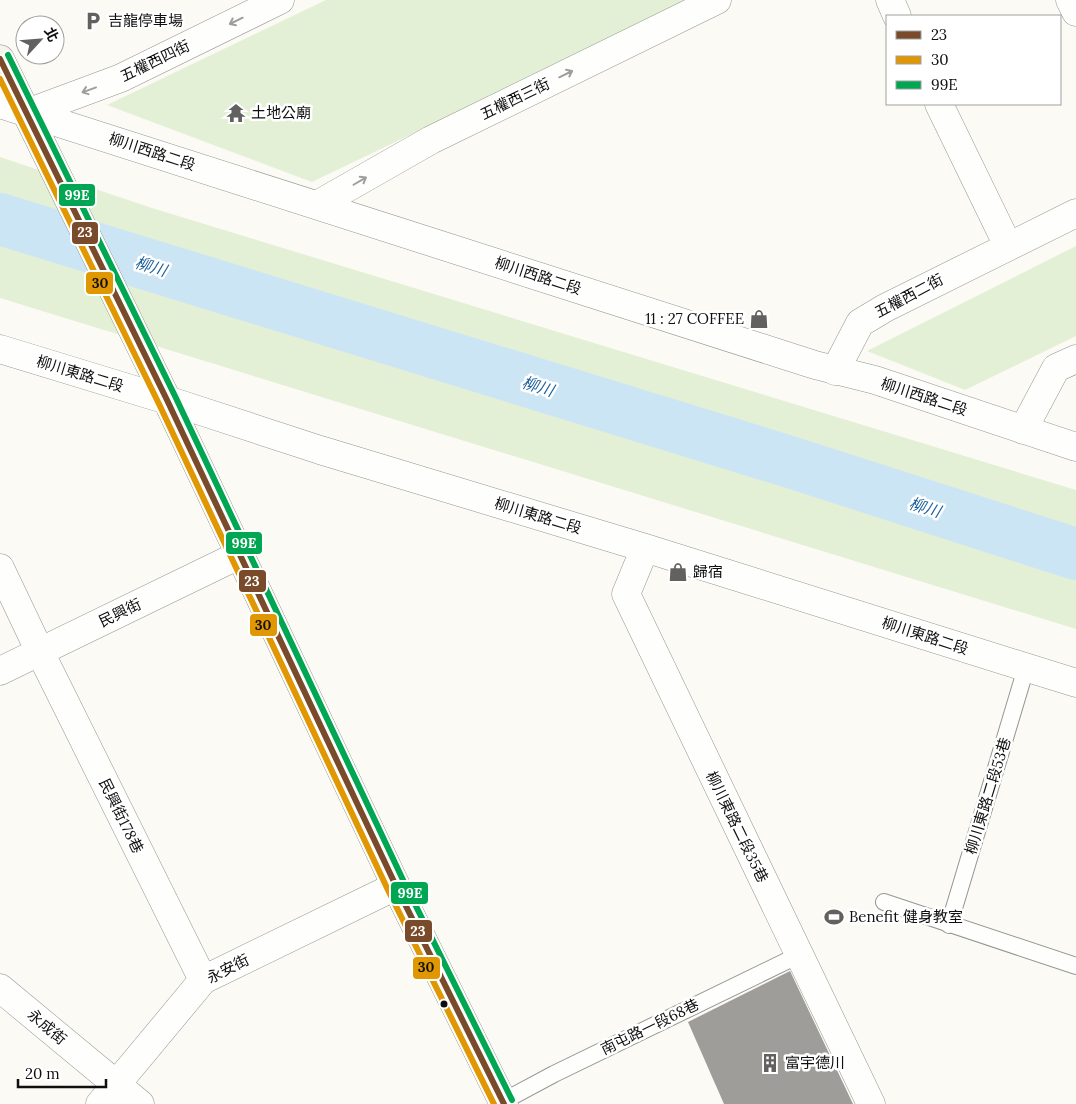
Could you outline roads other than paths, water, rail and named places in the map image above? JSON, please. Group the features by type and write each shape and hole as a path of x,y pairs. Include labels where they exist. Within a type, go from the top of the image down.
{"main road":[{"path":"0,59 167,400 396,886 502,1103"}],"street":[{"name":"五權西四街","path":"27,112 121,78 280,0"},
{"name":"五權西三街","path":"317,205 431,140 717,0"},
{"path":"890,0 897,15"},
{"path":"1070,0 1076,12"},
{"name":"柳川西路二段","path":"0,104 835,371 875,380 1076,447"},
{"path":"940,105 1008,246"},
{"name":"五權西二街","path":"835,371 860,323 885,308 1076,213"},
{"name":"柳川東路二段","path":"0,349 167,400 320,450 645,548 1076,683"},
{"path":"1024,430 1056,368 1076,359"},
{"name":"柳川東路二段35巷","path":"645,548 626,594 871,1104"},
{"name":"民興街","path":"0,672 239,555"},
{"name":"民興街178巷","path":"0,568 203,980"},
{"name":"永安街","path":"108,1094 203,980 396,886"},
{"name":"永成街","path":"0,988 108,1094 140,1104"}],"lane":[{"name":"柳川東路二段53巷","path":"949,925 1026,668"},
{"path":"884,902 1076,966"},
{"name":"南屯路一段68巷","path":"502,1103 554,1074 799,955"}],"waterway":[{"name":"柳川","path":"0,219 790,462 1076,554"}],"place":[{"name":"吉龍停車場","path":"93,21"},
{"name":"土地公廟","path":"236,113"},
{"name":"11 : 27 COFFEE","path":"759,319"},
{"name":"歸宿","path":"678,572"},
{"name":"Benefit 健身教室","path":"834,917"},
{"name":"富宇德川","path":"770,1063"}]}
